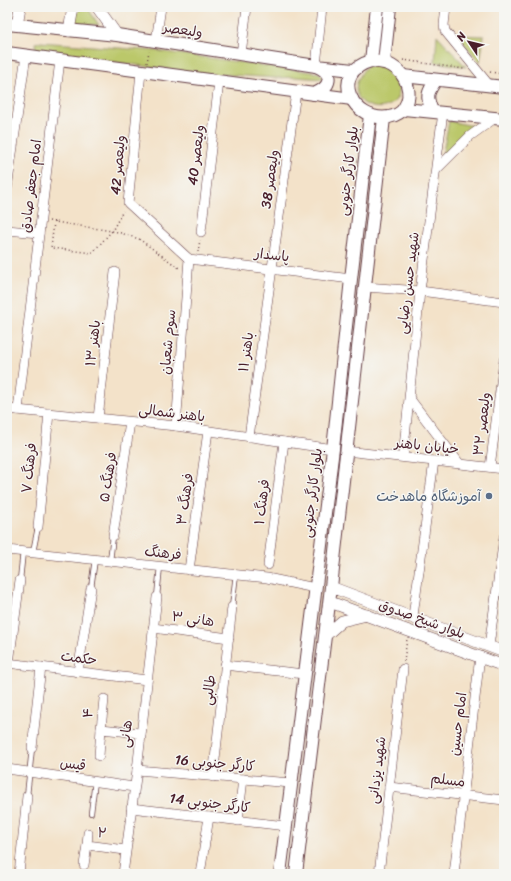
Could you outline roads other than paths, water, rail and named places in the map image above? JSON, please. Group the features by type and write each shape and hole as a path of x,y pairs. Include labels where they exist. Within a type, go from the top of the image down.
{"main road":[{"path":"371,61 377,7"},
{"path":"384,62 390,7"},
{"name":"ولیعصر","path":"12,25 117,36 316,66 354,70"},
{"path":"7,53 352,99"},
{"path":"371,61 384,62 391,65 403,76 408,87 408,99 404,108 399,114 384,118 370,116 356,106 348,89 349,79 354,70 361,64 371,61"},
{"path":"314,94 326,87 329,76 327,71 316,66"},
{"path":"403,76 504,87"},
{"path":"436,80 428,91 428,100 438,112"},
{"path":"404,108 500,118"},
{"name":"بلوار کارگر جنوبی","path":"280,874 336,427 370,116"},
{"name":"بلوار کارگر جنوبی","path":"296,874 332,587 384,118"},
{"path":"336,427 344,434 349,431"},
{"path":"333,449 346,451"},
{"path":"315,588 332,587"},
{"path":"315,588 330,602"}],"street":[{"path":"12,25 20,7"},
{"path":"69,31 73,7"},
{"path":"97,7 117,36"},
{"path":"154,41 161,7"},
{"path":"241,54 247,7"},
{"path":"316,66 322,7"},
{"path":"446,7 444,25 445,31 490,86"},
{"path":"7,189 26,55"},
{"name":"امام جعفر صادق","path":"18,410 60,60"},
{"name":"ولیعصر 42","path":"143,72 128,203 193,260"},
{"name":"ولیعصر 40","path":"201,232 219,82"},
{"name":"ولیعصر 38","path":"272,270 296,92"},
{"name":"شهید حسن رضایی","path":"403,457 420,291 437,169 438,112"},
{"path":"437,169 470,136 500,118"},
{"path":"7,230 39,233"},
{"name":"پاسدار","path":"193,260 351,279"},
{"name":"سوم شعبان","path":"176,426 188,274 193,260"},
{"name":"باهنر ۱۱","path":"249,437 272,270"},
{"name":"باهنر ۱۳","path":"98,418 115,272"},
{"path":"365,287 420,291 504,302"},
{"name":"ولیعصر ۳۲","path":"490,467 504,360"},
{"path":"410,399 459,463"},
{"name":"باهنر شمالی","path":"7,409 176,426 333,449"},
{"name":"فرهنگ ۷","path":"38,527 49,413"},
{"name":"فرهنگ ۵","path":"113,536 130,422"},
{"name":"فرهنگ ۳","path":"189,570 208,431"},
{"name":"فرهنگ ۱","path":"268,565 284,442"},
{"name":"خیابان باهنر","path":"346,451 504,469"},
{"path":"413,616 434,461"},
{"path":"489,646 504,537"},
{"name":"فرهنگ","path":"7,550 236,574 267,578 315,588"},
{"path":"8,663 20,580"},
{"name":"بلوار شیخ صدوق","path":"332,587 413,616 504,652"},
{"path":"78,672 91,588"},
{"name":"هانی","path":"123,874 125,850 137,770 140,733 157,597"},
{"name":"بلوار شیخ صدوق","path":"330,602 504,666"},
{"name":"طالبی","path":"213,777 232,607"},
{"path":"325,636 342,621 368,615"},
{"name":"هانی ۳","path":"153,628 229,638"},
{"name":"امام حسین","path":"454,874 480,656"},
{"name":"حکمت","path":"8,663 147,680"},
{"path":"225,665 304,674"},
{"path":"32,748 41,667"},
{"name":"شهید یزدانی","path":"379,874 403,668"},
{"name":"۴","path":"99,756 104,699"},
{"name":"۴","path":"101,729 140,733"},
{"name":"قیس","path":"7,769 134,787"},
{"name":"کارگر جنوبی 16","path":"137,770 291,783"},
{"path":"238,821 243,779"},
{"name":"مسلم","path":"389,787 504,800"},
{"path":"19,874 27,796"},
{"name":"کارگر جنوبی 14","path":"131,808 286,826"},
{"path":"200,874 210,817"},
{"name":"۲","path":"88,833 87,845 125,850"},
{"path":"84,865 87,845"}],"lane":[{"path":"33,552 38,527"},
{"path":"110,561 113,536"},
{"path":"20,580 23,551"},
{"path":"91,588 95,559"},
{"path":"157,597 160,566"},
{"path":"232,607 236,574"},
{"path":"27,796 32,748"},
{"path":"91,813 95,781"}],"place":[{"name":"آموزشگاه ماهدخت","path":"489,496"}]}
